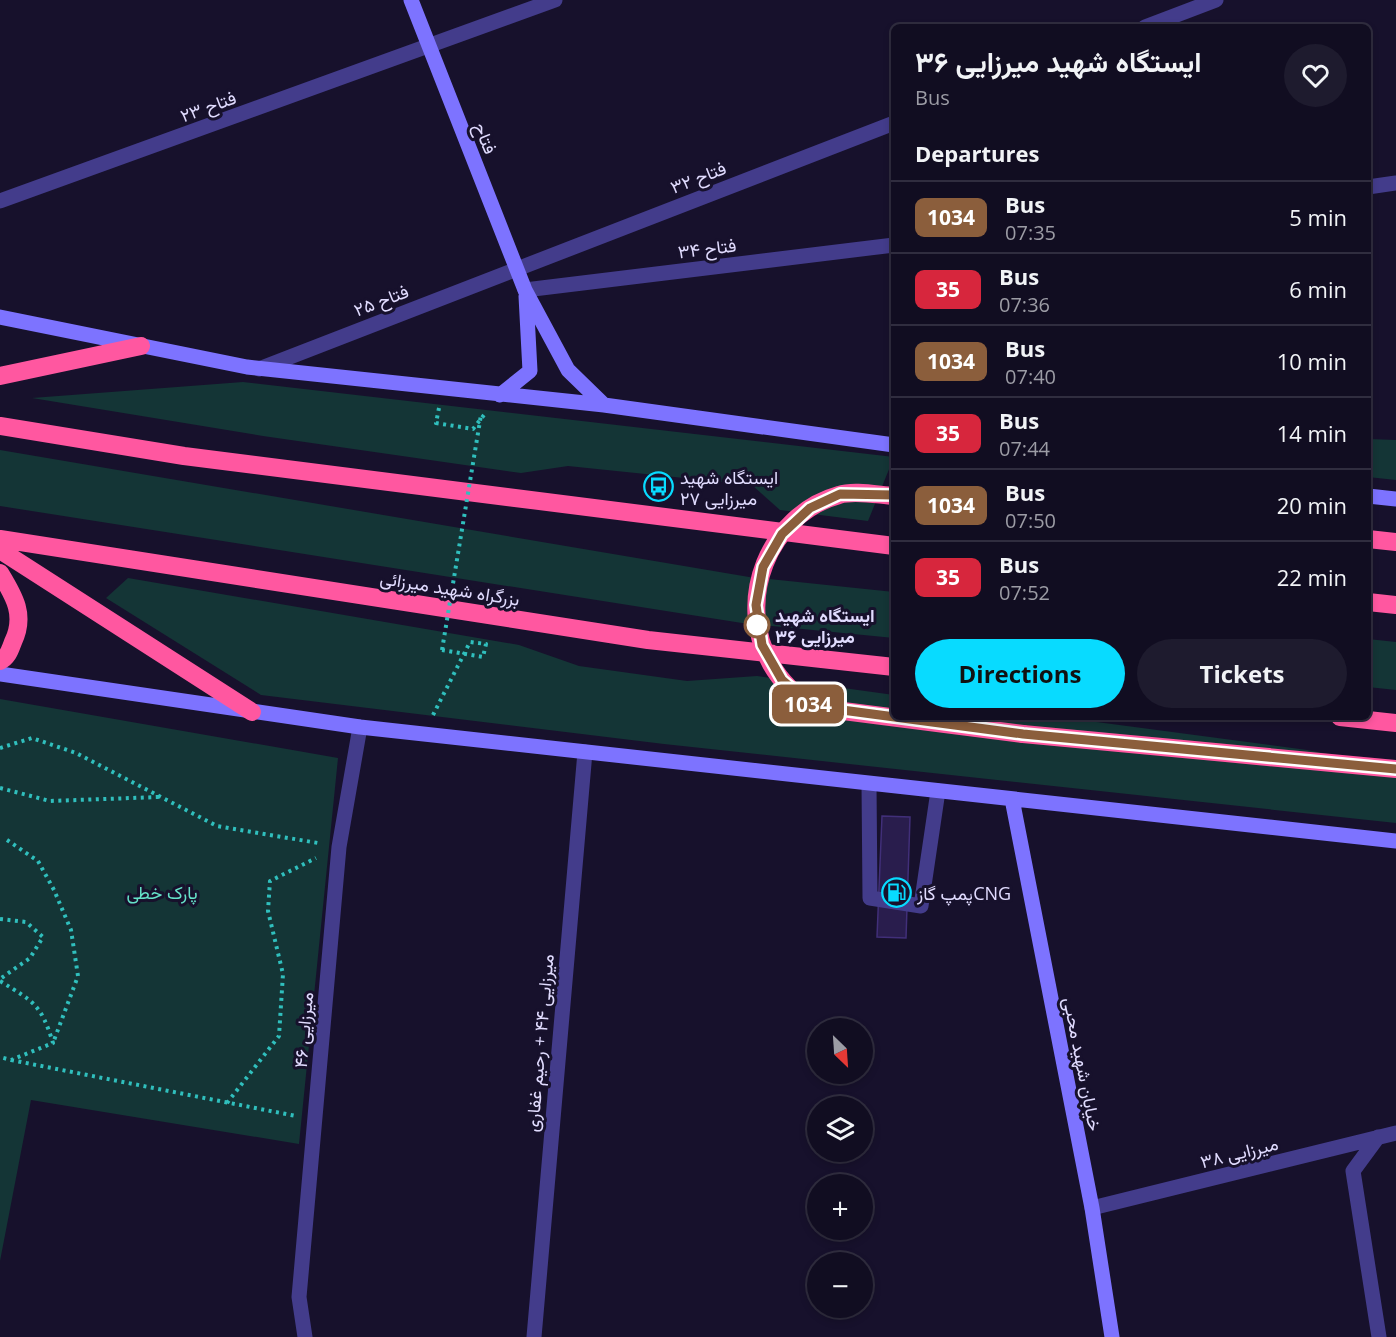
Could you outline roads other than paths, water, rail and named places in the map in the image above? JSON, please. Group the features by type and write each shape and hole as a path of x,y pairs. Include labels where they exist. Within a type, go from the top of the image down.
{"highway":[{"path":"0,376 141,346"},
{"path":"0,426 196,458 891,546"},
{"path":"891,496 840,494 810,508 782,534 763,567 756,605 757,625 770,663 788,687 812,706 891,716"},
{"name":"بزرگراه شهید میرزائی","path":"0,539 648,640 891,667"},
{"path":"1371,539 1396,542"},
{"path":"0,550 252,712"},
{"path":"0,573 19,604 19,630 6,657 0,661"},
{"path":"1371,602 1396,605"},
{"path":"918,720 1023,734 1396,769"},
{"path":"1368,720 1396,723"}],"street":[{"name":"فتاح","path":"411,0 525,290 568,370 604,405"},
{"name":"فتاح ۲۳","path":"0,201 555,0"},
{"path":"1153,24 1216,0"},
{"name":"فتاح ۳۲","path":"516,267 891,124"},
{"path":"1371,187 1396,183"},
{"name":"فتاح ۳۴","path":"525,290 891,245"},
{"name":"فتاح ۲۵","path":"259,369 516,267"},
{"name":"فتاح","path":"500,395 530,371 525,290"},
{"path":"0,317 259,369 604,405 891,445"},
{"path":"1371,496 1396,499"},
{"path":"0,674 360,728 1396,841"},
{"name":"میرزایی ۴۶","path":"305,1337 299,1297 339,847 360,728"},
{"name":"میرزایی ۴۴ + رحیم غفاری","path":"534,1337 585,752"},
{"path":"869,784 870,898 921,906 938,791"},
{"name":"خیابان شهید محبی","path":"1012,799 1092,1208 1112,1337"},
{"name":"میرزایی ۳۸","path":"1092,1208 1396,1133"},
{"path":"1378,1137 1353,1171 1379,1337"}],"place":[{"name":"ایستگاه شهید میرزایی ۲۷","path":"659,487"},
{"name":"ایستگاه شهید میرزایی ۳۶","path":"757,625"},
{"name":"پمپ گازCNG","path":"896,893"}],"park label":[{"name":"پارک خطی","path":"162,892"}]}
